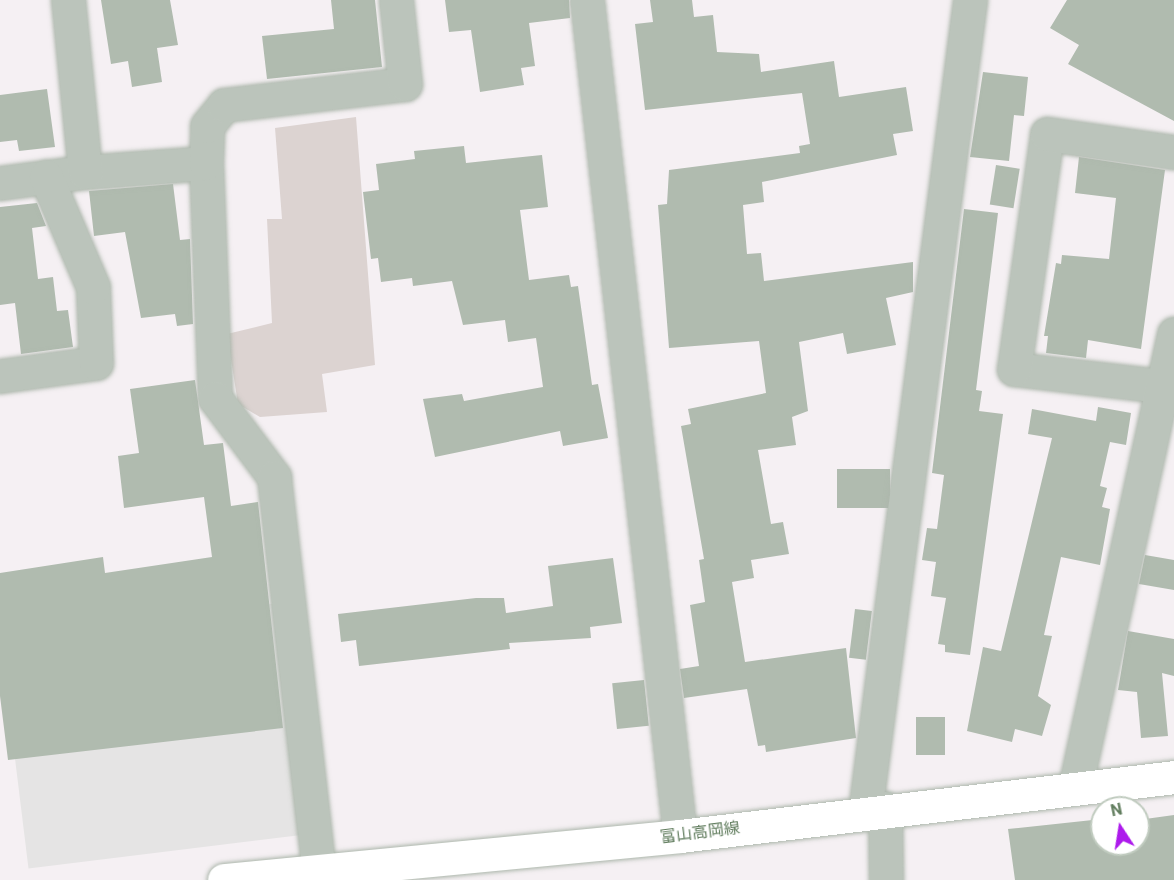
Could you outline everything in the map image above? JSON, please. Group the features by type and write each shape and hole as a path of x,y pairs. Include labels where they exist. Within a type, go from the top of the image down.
{"main road":[{"name":"富山高岡線","path":"224,880 320,875 680,836 875,810 1174,777"}],"street":[{"path":"68,0 85,172"},
{"path":"320,875 274,477 216,398 206,164 207,126 224,105 405,84 396,0"},
{"path":"587,0 680,836"},
{"path":"886,880 875,810 970,0"},
{"path":"1161,387 1014,369 1047,134 1174,152"},
{"path":"0,183 85,172 206,164"},
{"path":"0,376 96,363 93,287 46,177"},
{"path":"1075,788 1174,334"}],"shaded area":[{"path":"356,117 375,365 322,374 327,412 260,417 238,404 227,334 272,323 267,219 282,219 275,128"},
{"path":"279,603 307,834 28,869 0,637"}],"building":[{"path":"101,0 170,0 178,45 157,48 162,82 132,87 128,61 111,64"},
{"path":"331,0 375,0 382,67 267,79 262,36 334,29"},
{"path":"445,0 569,0 570,18 529,23 535,66 521,68 524,85 480,92 471,30 449,32"},
{"path":"650,0 692,0 694,17 713,15 717,52 759,54 761,72 834,61 839,97 906,87 913,131 893,134 897,155 762,182 764,202 743,205 747,254 761,253 764,281 913,262 913,292 886,298 896,345 847,354 843,333 799,342 808,411 792,417 796,445 758,450 771,524 783,522 789,554 751,560 754,578 732,582 745,662 846,648 856,738 766,752 765,745 758,746 747,689 684,698 680,669 699,666 690,605 705,602 699,560 704,559 681,426 691,424 688,409 766,393 759,341 669,348 658,205 667,204 669,170 800,153 799,146 810,144 802,93 645,110 635,24 653,22"},
{"path":"1067,0 1174,0 1174,121 1068,64 1079,45 1050,28"},
{"path":"983,72 1028,77 1024,116 1014,115 1009,161 970,157"},
{"path":"47,89 55,147 19,151 17,140 0,142 0,95"},
{"path":"464,146 466,163 542,155 548,207 520,210 529,280 569,275 571,287 578,286 592,385 598,384 608,438 563,446 560,431 435,457 423,399 462,394 464,401 543,387 536,338 508,342 505,320 463,325 452,281 413,286 412,278 381,282 378,258 371,259 363,192 379,190 376,164 415,159 414,151"},
{"path":"1079,157 1165,170 1141,349 1088,340 1086,358 1046,353 1048,336 1044,336 1056,263 1061,264 1062,255 1109,259 1116,198 1075,193"},
{"path":"996,165 1020,169 1013,208 990,205"},
{"path":"173,184 180,240 190,239 193,324 177,326 175,314 141,318 125,232 94,236 89,191"},
{"path":"37,203 46,226 32,228 38,279 53,277 57,311 68,310 73,347 21,354 15,303 0,305 0,207"},
{"path":"964,209 998,213 976,390 982,391 979,411 1003,414 970,655 945,652 945,645 938,644 946,598 931,596 936,562 922,560 927,528 937,529 944,475 932,473"},
{"path":"195,380 204,445 223,443 231,506 258,502 283,728 8,760 0,696 0,573 103,557 105,573 212,557 204,497 124,508 118,456 139,453 130,389"},
{"path":"1098,407 1131,413 1126,445 1110,442 1100,486 1107,488 1102,507 1110,509 1100,565 1061,557 1044,635 1052,636 1038,696 1051,705 1042,736 1015,729 1012,742 967,731 983,647 1001,651 1052,438 1028,434 1032,409 1096,421"},
{"path":"837,469 890,469 890,508 837,508"},
{"path":"1145,555 1174,560 1174,590 1139,584"},
{"path":"613,558 622,623 590,627 591,638 509,643 510,649 359,666 356,640 341,642 338,614 476,598 504,598 506,613 553,606 548,566"},
{"path":"855,609 872,611 866,660 849,658"},
{"path":"1128,631 1174,639 1174,676 1162,673 1168,736 1141,738 1137,692 1118,690"},
{"path":"644,680 649,726 617,729 612,683"},
{"path":"916,717 945,717 945,755 916,755"},
{"path":"1174,815 1174,880 1015,880 1008,829 1090,820 1090,856 1150,856 1150,818"}]}
